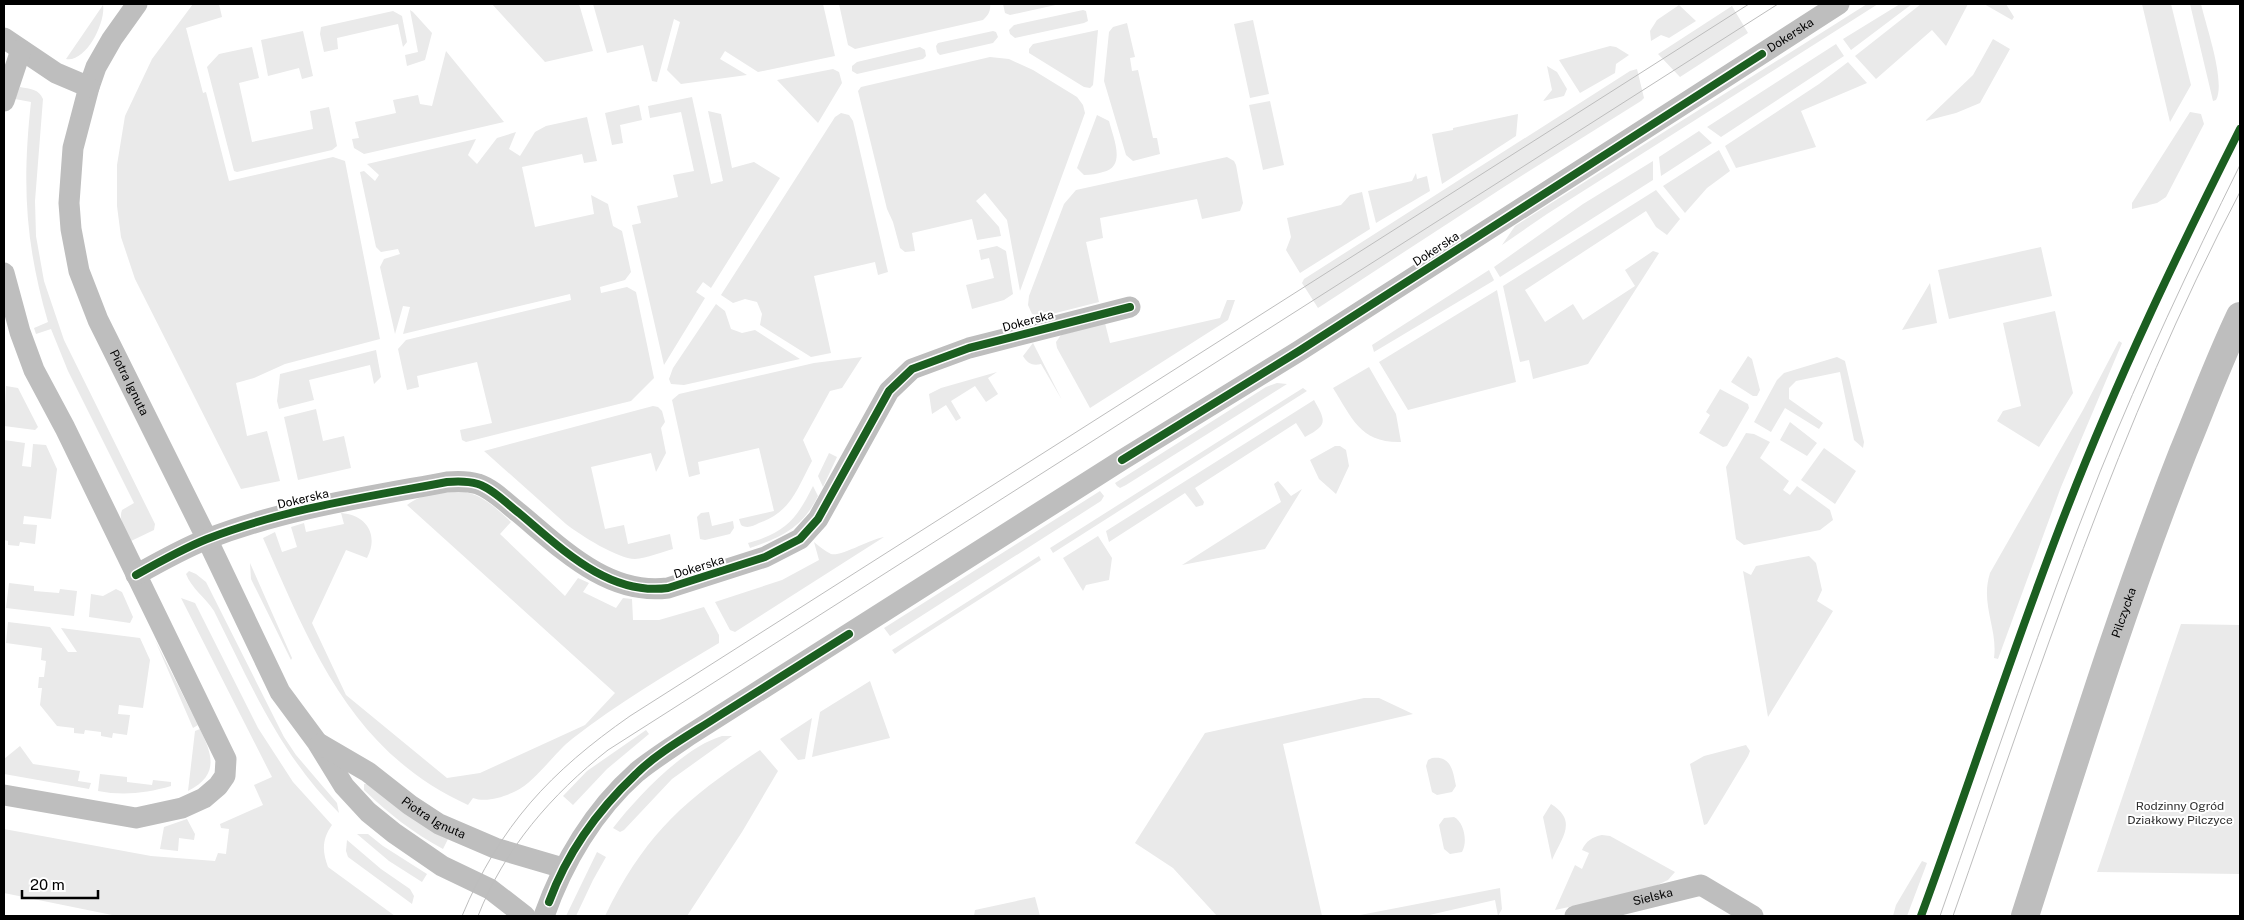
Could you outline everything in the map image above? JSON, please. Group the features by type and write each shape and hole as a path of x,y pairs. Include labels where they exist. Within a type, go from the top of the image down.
{"street":[{"name":"Piotra Ignuta","path":"137,4 112,39 88,87 73,148 70,178 71,229 79,271 98,320 207,539 280,692 317,742 344,786 368,812 420,852 447,868 490,889 525,916"},
{"name":"Dokerska","path":"546,909 563,868 605,805 638,772 688,736 1122,460 1299,351 1839,4"},
{"path":"4,101 12,44 56,73 88,87"},
{"path":"4,273 20,332 34,370 221,745 226,760 225,776 218,786 204,798 182,808 136,818 4,795"},
{"name":"Dokerska","path":"136,575 169,556 207,539 312,507 447,482 464,481 479,484 496,494 564,550 600,574 632,588 651,590 668,588 765,557 800,539 818,519 889,391 912,369 970,348 1130,307"},
{"name":"Pilczycka","path":"2025,916 2089,716 2156,522 2214,375 2240,316"},
{"name":"Piotra Ignuta","path":"317,742 368,772 410,805 440,824 495,848 563,868"},
{"name":"Sielska","path":"1575,916 1701,886 1753,916"}],"green space":[{"path":"193,4 219,4 222,17 186,28 203,93 206,92 229,181 333,157 345,161 380,339 285,364 254,378 236,383 247,436 267,431 280,481 241,489 135,279 121,237 117,206 117,165 125,116 152,59"},
{"path":"492,4 579,4 593,51 545,62"},
{"path":"593,4 823,4 835,56 758,72 725,51 720,59 747,75 681,84 667,70 680,22 674,19 657,82 652,81 643,45 607,53"},
{"path":"839,4 990,4 990,7 989,13 983,20 855,49 848,45"},
{"path":"1003,4 1060,4 1010,15 1005,13"},
{"path":"1867,4 1878,4 1547,214 1502,245 1515,226"},
{"path":"1900,4 1912,4 1851,50 1843,39"},
{"path":"1921,4 1968,4 1946,46 1932,30 1876,79 1855,56"},
{"path":"1984,4 2006,4 2014,17 2012,20"},
{"path":"2142,4 2171,4 2191,85 2170,122"},
{"path":"2190,4 2201,4 2214,54 2219,80 2216,100 2213,101"},
{"path":"103,5 101,21 93,40 81,55 73,59 66,59"},
{"path":"1679,5 1696,21 1669,38 1661,35 1651,41 1650,31 1657,20"},
{"path":"1732,6 1748,33 1680,77 1658,54"},
{"path":"410,10 432,33 425,60 407,66 405,55 418,52"},
{"path":"1083,10 1086,11 1088,21 1084,23 1015,38 1010,34 1009,30 1014,25"},
{"path":"393,11 402,16 407,42 403,47 398,24 337,38 338,49 324,52 320,34 321,27"},
{"path":"1253,20 1269,94 1250,98 1234,24"},
{"path":"1127,23 1135,57 1130,58 1132,71 1138,70 1153,138 1157,138 1160,154 1133,161 1126,155 1104,81 1109,32 1113,27"},
{"path":"1098,30 1093,85 1090,88 1084,87 1029,53 1029,49 1033,44"},
{"path":"303,31 313,76 302,79 299,68 268,76 261,40"},
{"path":"993,31 996,32 998,37 993,43 940,55 937,52 936,46 938,43"},
{"path":"1993,39 2010,49 1980,103 1956,113 1925,121 1973,75"},
{"path":"1836,44 1844,56 1721,137 1707,127"},
{"path":"1610,46 1616,47 1629,55 1616,64 1615,73 1580,93 1559,60"},
{"path":"252,47 259,78 239,83 252,142 313,129 310,111 329,107 337,146 332,150 237,172 234,171 207,67 219,54"},
{"path":"920,47 925,50 926,56 923,59 857,74 852,71 852,66 857,62"},
{"path":"446,51 504,122 364,154 354,148 352,139 359,138 355,122 396,113 393,100 418,95 420,104 432,106"},
{"path":"990,57 1009,59 1033,70 1077,97 1083,105 1085,113 1020,291 1007,220 985,193 976,201 999,227 1001,236 977,240 972,219 912,233 915,251 905,252 900,248 893,222 887,209 858,91 861,87"},
{"path":"1848,62 1867,83 1801,111 1816,147 1736,168 1725,146 1819,84"},
{"path":"1547,66 1557,72 1567,89 1564,96 1543,101 1552,90"},
{"path":"833,69 839,72 842,83 818,123 777,80"},
{"path":"1637,69 1644,98 1641,101 1507,185 1318,308 1302,283 1304,279 1630,71"},
{"path":"20,87 37,91 43,99 35,201 36,236 44,281 64,340 155,524 154,530 131,541 123,526 121,514 122,510 134,503 68,371 51,329 36,334 34,328 48,322 34,266 30,239 26,187 31,102 15,99"},
{"path":"692,97 711,184 723,181 708,111 721,114 732,168 754,162 780,178 711,288 703,282 696,292 705,298 664,365 632,225 641,223 637,206 678,197 673,175 694,171 681,112 650,118 648,106"},
{"path":"1270,101 1284,165 1263,170 1249,105"},
{"path":"639,105 642,120 620,125 623,143 612,145 605,113"},
{"path":"2190,112 2201,114 2204,124 2166,197 2157,203 2132,209 2132,203"},
{"path":"841,113 849,115 853,121 888,272 878,275 875,262 814,276 831,353 811,357 760,325 762,314 757,302 745,299 733,303 721,295 835,117"},
{"path":"1518,114 1516,136 1442,184 1432,134"},
{"path":"1097,115 1109,121 1115,143 1115,164 1110,169 1092,175 1084,175 1077,168"},
{"path":"587,117 597,161 584,163 582,154 522,167 535,227 594,214 591,195 608,204 613,226 622,231 631,272 625,280 600,287 601,293 627,287 636,292 654,378 631,401 466,442 462,440 460,430 492,423 477,362 417,376 419,387 407,390 398,349 406,340 571,300 570,294 403,334 410,307 403,306 395,334 380,267 384,259 400,254 398,249 381,252 376,247 360,172 364,171 375,181 379,175 367,164 476,139 468,155 477,164 497,138 516,132 509,149 520,156 535,132 546,126"},
{"path":"1699,131 1712,143 1661,176 1659,157"},
{"path":"1719,150 1730,171 1707,188 1685,213 1663,186"},
{"path":"1227,157 1234,161 1236,165 1243,203 1240,211 1202,219 1197,199 1100,218 1103,238 1086,242 1099,302 1044,316 1032,314 1028,305 1029,296 1064,204 1076,190"},
{"path":"1653,161 1653,180 1500,277 1494,267 1583,204"},
{"path":"1416,173 1417,179 1427,176 1430,191 1376,223 1368,191 1412,181"},
{"path":"1656,190 1680,219 1667,235 1656,227 1646,211 1525,290 1545,322 1573,304 1583,320 1635,286 1625,270 1653,251 1659,253 1588,364 1533,379 1529,360 1520,362 1503,286"},
{"path":"1362,192 1370,229 1300,273 1286,250 1291,237 1287,218 1341,205 1350,195"},
{"path":"997,246 1006,251 1013,294 1004,300 972,309 966,285 994,278 989,258 981,260 979,250"},
{"path":"2041,247 2052,296 1949,319 1938,270"},
{"path":"1489,270 1493,281 1374,352 1372,345"},
{"path":"1930,283 1937,323 1902,330"},
{"path":"1497,290 1516,382 1408,410 1379,362"},
{"path":"1227,300 1235,300 1228,320 1090,408 1057,348 1056,342 1061,335 1105,323 1110,343 1220,318"},
{"path":"716,304 725,311 731,329 742,333 755,330 800,359 684,385 671,384 669,379 673,368"},
{"path":"2055,311 2073,393 2039,447 1997,421 2003,411 2021,406 2003,323"},
{"path":"2119,341 2122,343 2061,487 1998,659 1994,658 1994,637 1987,595 1990,573 2083,410"},
{"path":"1033,343 1062,400 1041,364 1031,364 1023,356"},
{"path":"376,350 381,377 374,384 370,365 309,380 314,400 279,409 277,401 280,374"},
{"path":"1748,356 1752,359 1760,390 1757,396 1753,396 1731,382"},
{"path":"862,357 842,388 830,391 803,440 812,461 792,498 779,513 750,527 741,525 739,519 774,511 759,448 698,462 700,474 689,477 672,400 679,394 814,363"},
{"path":"1837,357 1845,361 1864,442 1863,448 1854,440 1840,372 1796,381 1789,388 1789,399 1823,423 1819,429 1785,408 1771,432 1754,422 1777,380 1784,373"},
{"path":"1369,367 1396,414 1401,442 1387,441 1366,433 1352,419 1333,388"},
{"path":"997,372 988,378 998,394 986,402 975,386 951,401 961,418 956,421 946,405 932,414 929,394 941,388"},
{"path":"1277,383 1287,384 1126,485 1120,488 1115,483 1266,387"},
{"path":"6,386 18,388 38,427 35,430 4,426"},
{"path":"1303,388 1307,391 1053,553 1050,548"},
{"path":"1720,389 1748,404 1749,408 1727,446 1723,447 1699,433 1710,415 1706,412"},
{"path":"1314,400 1321,413 1323,422 1318,429 1305,437 1296,423 1195,488 1204,502 1203,505 1196,507 1185,493 1109,542 1106,531"},
{"path":"653,406 658,407 662,411 665,422 661,428 666,453 656,472 651,453 591,467 605,529 624,525 628,544 670,534 673,549 649,556 635,559 628,558 599,546 580,534 566,524 484,451"},
{"path":"316,409 323,441 344,436 351,468 298,480 284,417"},
{"path":"1790,422 1817,443 1807,456 1780,440"},
{"path":"1746,433 1754,434 1770,442 1760,458 1789,481 1783,490 1790,495 1797,486 1830,510 1833,520 1820,530 1744,545 1736,539 1726,467"},
{"path":"4,440 25,443 22,466 31,467 33,444 46,445 57,469 51,519 24,516 23,524 37,525 35,544 20,542 19,546 8,545 8,541 4,540"},
{"path":"1335,446 1340,446 1346,450 1349,466 1336,494 1319,479 1310,460"},
{"path":"1824,448 1856,471 1835,504 1801,480"},
{"path":"829,453 837,457 823,487 818,476"},
{"path":"1278,481 1291,496 1302,489 1265,549 1182,565 1281,502 1274,484"},
{"path":"813,486 818,496 812,507 798,524 772,540 750,548 748,543 772,534 788,523 801,508"},
{"path":"1100,491 1104,496 1101,501 890,636 884,628"},
{"path":"466,492 485,500 511,522 500,534 565,596 578,578 589,583 583,592 616,608 623,598 632,599 633,620 659,620 704,607 719,635 719,643 626,701 572,739 523,787 495,799 473,798 468,805 427,783 393,756 364,726 318,657 263,538 275,532 282,552 297,547 291,527 304,523 306,532 344,524 341,513 358,518 364,522 371,534 372,542 367,558 346,550 312,623 346,695 447,778 480,773 585,725 615,693 407,505 420,497 428,495"},
{"path":"709,512 712,526 733,521 734,528 730,534 705,540 700,539 697,517 701,513"},
{"path":"1098,536 1112,558 1109,580 1086,585 1083,591 1063,558"},
{"path":"884,537 735,632 730,630 715,602 782,580 819,560 814,542 829,553 835,554"},
{"path":"1039,556 1041,560 895,654 892,650"},
{"path":"1809,556 1816,563 1822,590 1817,601 1833,611 1768,717 1743,571 1751,575 1756,566"},
{"path":"250,563 292,658 291,660 251,579"},
{"path":"189,571 206,582 284,737 296,755 337,803 339,813 318,791 283,743 254,692 214,611 188,579 186,574"},
{"path":"9,583 34,586 34,591 59,593 60,589 77,591 74,616 6,608"},
{"path":"116,589 122,592 133,617 130,623 89,617 91,594 103,596"},
{"path":"181,598 195,603 258,728 293,782 332,825 326,835 324,845 328,867 395,916 117,916 4,893 4,829 151,856 215,861 218,853 226,854 229,829 221,828 220,824 263,805 254,785 272,777"},
{"path":"8,622 50,627 68,652 77,652 61,628 140,638 150,660 143,708 119,705 118,714 130,715 127,735 113,733 112,738 101,736 101,732 85,730 84,734 74,733 74,728 57,726 40,705 42,688 38,688 39,677 44,677 46,661 41,660 42,648 6,643"},
{"name":"Rodzinny Ogród Działkowy Pilczyce","path":"2181,624 2240,625 2240,874 2097,872"},
{"path":"155,640 198,725 193,728"},
{"path":"870,681 890,738 812,757 820,712"},
{"path":"1364,698 1379,698 1413,714 1283,744 1322,916 1217,916 1173,868 1135,843 1205,733"},
{"path":"812,718 805,759 798,760 780,739"},
{"path":"200,729 210,756 209,771 198,785 188,791 195,731"},
{"path":"646,730 649,734 607,769 573,805 563,796 587,771"},
{"path":"722,736 732,736 672,779 624,830 620,832 613,828 662,774 692,751"},
{"path":"1746,745 1750,751 1748,756 1707,824 1704,825 1690,764 1704,756"},
{"path":"20,746 33,764 80,771 78,781 91,783 89,789 4,774 4,759"},
{"path":"760,750 778,771 742,832 687,916 605,916 636,862 669,821 710,785"},
{"path":"1432,758 1443,759 1450,765 1456,786 1452,792 1437,795 1432,792 1426,766 1428,760"},
{"path":"100,774 127,777 127,782 152,785 153,780 171,782 171,786 135,793 98,791"},
{"path":"364,784 368,784 448,839 443,849 392,815 364,790"},
{"path":"1551,804 1559,810 1566,823 1563,837 1552,860 1543,817"},
{"path":"1454,817 1463,828 1465,843 1462,852 1450,854 1444,849 1439,825 1444,818"},
{"path":"187,819 195,834 194,840 179,838 178,851 160,849 164,827"},
{"path":"357,834 368,834 383,846 427,874 422,882 389,861"},
{"path":"1602,835 1610,836 1675,872 1668,880 1647,890 1555,910 1575,865 1582,869 1589,853 1582,850 1585,844 1595,837"},
{"path":"347,840 381,869 410,889 414,896 412,904 348,857 346,851"},
{"path":"597,852 606,857 576,916 566,916"},
{"path":"1922,861 1927,863 1907,916 1893,916 1896,905"},
{"path":"1500,888 1502,909 1498,916 1495,900 1425,916 1355,916"},
{"path":"1035,897 1040,916 974,916 975,910"}],"tram line":[{"path":"462,916 493,854 530,803 575,758 630,716 1749,4"},
{"path":"478,916 501,868 532,824 568,785 608,750 1778,4"},
{"path":"1940,916 2038,638 2100,472 2167,317 2240,165"},
{"path":"1953,916 2083,548 2156,368 2196,279 2240,192"}],"cycle path":[{"path":"1122,460 1299,351 1762,54"},
{"path":"1921,916 2030,608 2087,458 2150,315 2240,129"},
{"path":"136,575 207,539 266,520 356,499 459,481 474,483 489,489 569,554 587,567 606,577 625,585 646,589 668,588 765,557 800,539 818,519 889,391 912,369 969,348 1130,307"},
{"path":"549,902 565,866 585,833 609,802 645,766 675,744 849,634"}]}
